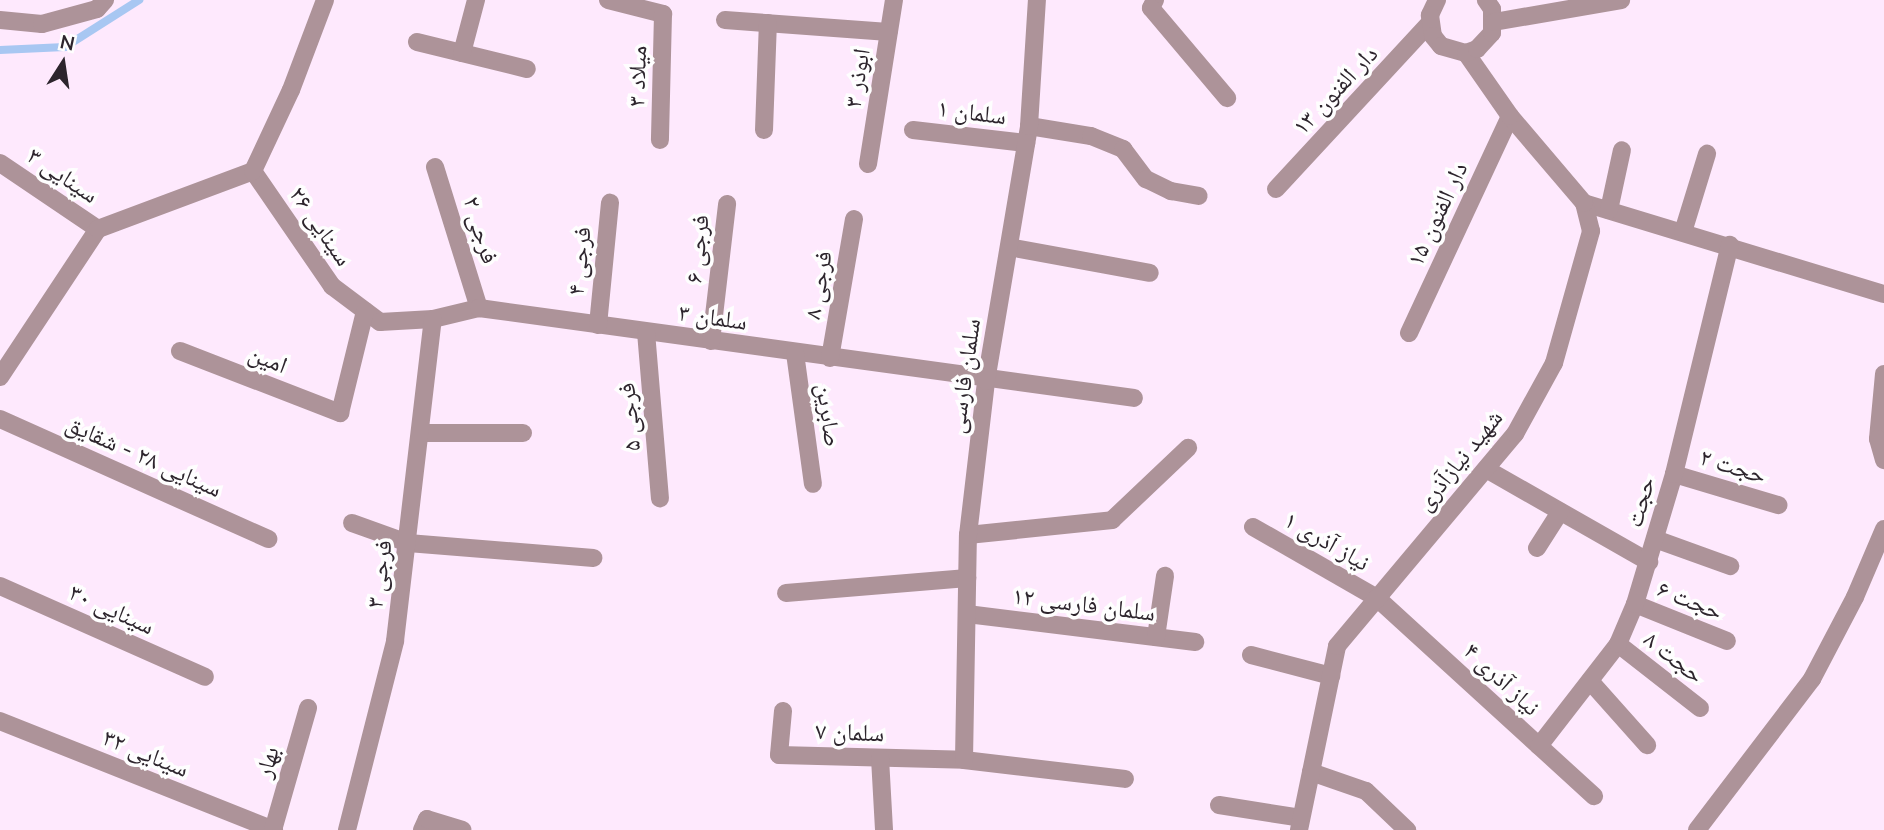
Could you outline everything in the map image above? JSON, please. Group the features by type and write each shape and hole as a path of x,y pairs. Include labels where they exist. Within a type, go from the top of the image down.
{"street":[{"path":"0,20 42,24 97,9 105,0"},
{"path":"0,377 7,351 98,229 253,172 291,90 325,0"},
{"path":"462,53 476,0"},
{"name":"میلاد ۳","path":"608,0 663,14 660,140"},
{"name":"ابوذر ۳","path":"868,163 894,0"},
{"name":"سلمان فارسی","path":"964,760 968,535 986,381 1027,135 1037,0"},
{"path":"1156,0 1151,8 1227,98"},
{"path":"1436,0 1429,24 1441,46 1466,53 1510,116 1584,203 1730,245 1884,294"},
{"path":"1466,53 1486,42 1494,22 1486,0"},
{"path":"1494,22 1621,0"},
{"path":"725,20 889,32"},
{"path":"764,130 768,23"},
{"name":"دار الفنون ۱۳","path":"1276,189 1429,24"},
{"path":"417,42 527,69"},
{"name":"دار الفنون ۱۵","path":"1409,333 1510,116"},
{"name":"سلمان ۱","path":"913,130 1091,136 1123,149 1146,179 1171,191 1199,196"},
{"path":"1609,210 1622,150"},
{"path":"1683,232 1707,154"},
{"name":"سینایی ۳","path":"0,163 98,229"},
{"name":"فرجی ۲","path":"435,167 479,308"},
{"name":"سینایی ۲۶","path":"253,172 332,286 380,321 433,319"},
{"name":"فرجی ۴","path":"598,325 610,203"},
{"name":"شهید نیازآذری","path":"1300,824 1337,646 1515,434 1554,362 1591,231 1584,203"},
{"name":"فرجی ۶","path":"711,341 727,204"},
{"name":"فرجی ۸","path":"830,358 854,219"},
{"name":"حجت","path":"1539,746 1618,644 1635,604 1674,474 1730,245"},
{"path":"1009,247 1150,273"},
{"name":"سلمان ۳","path":"433,319 479,308 986,381 1134,398"},
{"name":"امین","path":"180,351 340,413 365,311"},
{"name":"فرجی ۳","path":"347,830 395,641 433,319"},
{"name":"فرجی ۵","path":"646,332 660,498"},
{"name":"صابرین","path":"795,353 813,484"},
{"path":"1884,374 1878,439 1884,460"},
{"name":"سینایی ۲۸ - شقایق","path":"0,419 268,539"},
{"path":"421,433 523,433"},
{"path":"968,535 1112,520 1188,448"},
{"path":"1486,469 1649,562"},
{"name":"حجت ۲","path":"1674,474 1778,505"},
{"path":"1537,548 1560,512"},
{"path":"352,523 408,542 593,558"},
{"name":"نیاز آذری ۱","path":"1253,527 1377,598"},
{"path":"1697,830 1812,679 1856,597 1884,529"},
{"path":"1655,540 1730,566"},
{"path":"1156,638 1165,576"},
{"path":"786,593 967,578"},
{"name":"سینایی ۳۰","path":"0,586 205,677"},
{"name":"نیاز آذری ۴","path":"1377,598 1594,796"},
{"name":"حجت ۶","path":"1635,604 1727,641"},
{"name":"سلمان فارسی ۱۲","path":"967,614 1195,642"},
{"name":"حجت ۸","path":"1618,644 1700,708"},
{"path":"1251,655 1331,676"},
{"path":"1590,681 1647,744"},
{"name":"بهار","path":"273,830 308,708"},
{"name":"سلمان ۷","path":"783,711 779,755 964,760 1125,779"},
{"name":"سینایی ۳۲","path":"0,721 273,830"},
{"path":"880,758 884,830"},
{"path":"1311,772 1366,791 1407,830"},
{"path":"1219,805 1300,824"},
{"path":"422,830 427,819 462,830"}],"waterway":[{"path":"0,50 65,47 139,0"}]}
